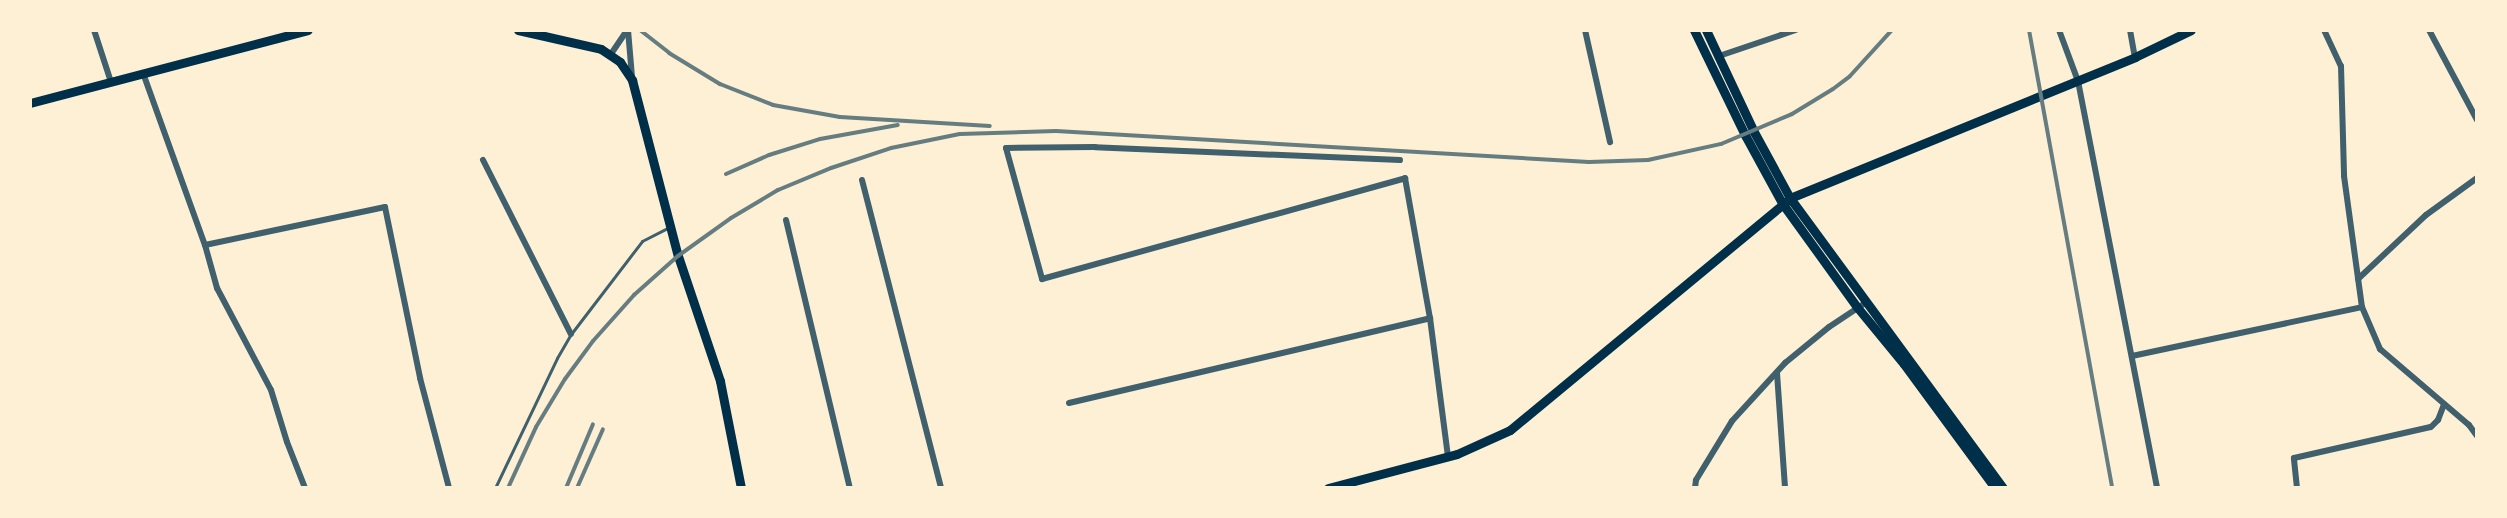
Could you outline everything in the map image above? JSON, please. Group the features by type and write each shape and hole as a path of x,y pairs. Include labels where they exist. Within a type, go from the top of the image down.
{"main road":[{"path":"30,103 308,30"},
{"path":"518,30 591,45 611,54 632,80 670,226 720,381 741,488"},
{"path":"1694,30 1745,135 1786,200 1995,488"},
{"path":"1706,30 1786,200"},
{"path":"1328,488 1448,456 1493,440 1519,425 1786,200 2041,94 2078,81 2192,30"},
{"path":"1861,305 1959,426 2003,488"}],"street":[{"path":"94,30 111,82"},
{"path":"268,30 271,41"},
{"path":"611,54 627,30"},
{"path":"627,30 632,80"},
{"path":"1585,30 1610,142"},
{"path":"1719,56 1796,30"},
{"path":"2059,30 2078,81 2157,488"},
{"path":"2130,30 2135,57"},
{"path":"2324,30 2341,66 2344,176 2362,307 2380,349 2469,425 2477,436"},
{"path":"2429,30 2477,120"},
{"path":"143,73 205,245 218,288 272,390 286,442 304,488"},
{"path":"1400,160 1095,147 1006,148 1042,279 1405,178 1430,318 1448,456"},
{"path":"483,160 571,334"},
{"path":"2358,279 2426,215 2477,178"},
{"path":"862,180 941,488"},
{"path":"205,245 385,207 420,378 449,488"},
{"path":"786,220 850,488"},
{"path":"1695,488 1696,480 1732,421 1785,363 1829,327 1861,305"},
{"path":"2132,356 2362,307"},
{"path":"1069,404 1430,318"},
{"path":"1777,373 1785,488"},
{"path":"2298,488 2294,458 2431,427 2438,420 2444,404"}],"lane":[{"path":"495,488 556,358 571,334 642,241 670,226"}],"railway":[{"path":"640,30 669,53 720,84 773,105 840,117 990,126"},
{"path":"508,488 536,427 565,379 593,341 634,295 678,256 731,218 778,190 831,168 891,148 960,134 1056,131 1589,162 1648,160 1721,144 1792,114 1850,76 1892,30"},
{"path":"2029,30 2112,488"},
{"path":"726,174 769,155 820,139 898,125"},
{"path":"566,488 593,424"},
{"path":"577,488 603,429"}]}
